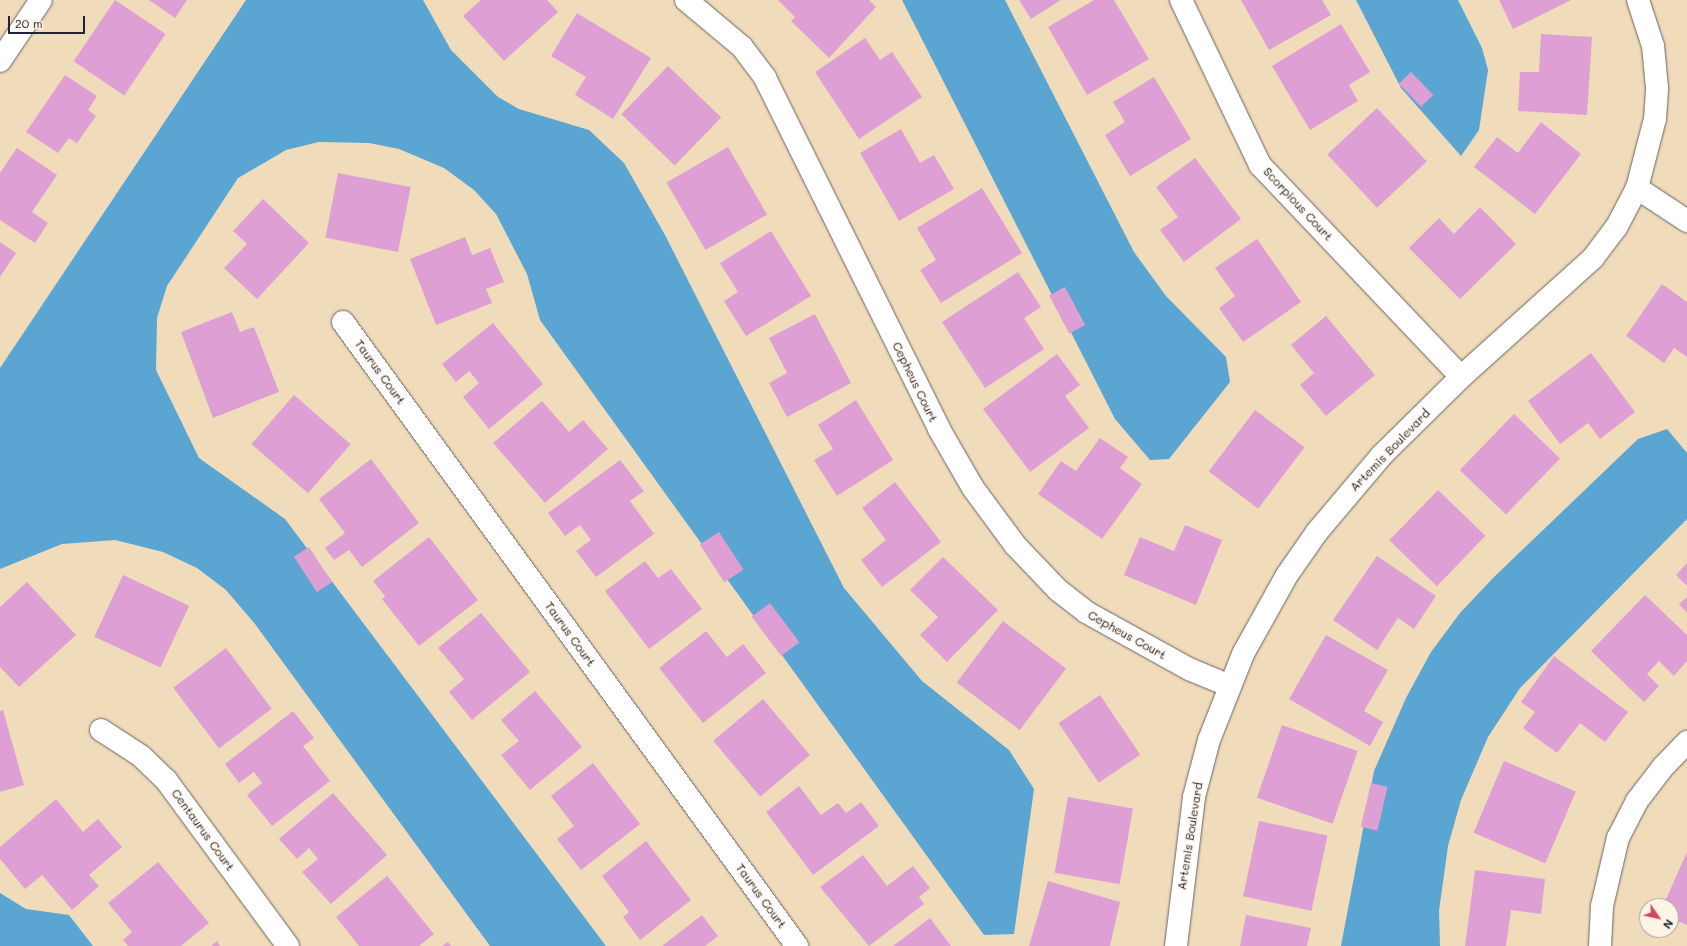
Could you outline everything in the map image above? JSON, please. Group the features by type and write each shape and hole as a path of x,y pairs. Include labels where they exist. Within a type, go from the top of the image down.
{"street":[{"path":"0,61 41,0"},
{"name":"Cepheus Court","path":"686,0 742,47 765,78 938,429 973,488 1015,545 1058,590 1086,612 1189,669 1230,686"},
{"name":"Scorpious Court","path":"1181,0 1260,165 1461,377"},
{"name":"Artemis Boulevard","path":"1176,946 1194,797 1209,740 1230,686 1263,616 1317,532 1377,461 1461,377 1593,258 1616,228 1637,188 1655,118 1657,88 1653,46 1638,0"},
{"path":"1637,188 1687,221"},
{"name":"Taurus Court","path":"343,322 798,946"},
{"name":"Centaurus Court","path":"101,730 141,756 166,780 288,946"},
{"path":"1600,946 1602,906 1618,838 1637,801 1663,766 1687,742"}],"water":[{"path":"246,0 423,0 451,50 498,97 519,109 589,130 624,163 665,235 844,588 922,681 1009,750 1034,789 1014,934 984,935 540,320 527,274 496,214 474,190 444,168 399,149 369,143 319,142 286,150 238,178 167,286 157,318 156,370 199,458 285,519 606,946 490,946 255,624 226,590 197,568 163,552 115,540 62,544 0,569 0,368"},
{"path":"902,0 1005,0 1134,252 1166,296 1226,357 1230,382 1169,459 1150,460 1115,419"},
{"path":"1356,0 1458,0 1482,48 1488,70 1479,130 1461,156 1401,88"},
{"path":"1667,429 1687,453 1687,519 1520,688 1488,737 1461,800 1448,846 1439,911 1440,946 1341,946 1374,771 1406,698 1431,652 1460,613 1494,577 1638,439"},
{"path":"0,893 26,909 69,915 93,946 0,946"}],"building":[{"path":"115,0 166,34 124,95 74,61"},
{"path":"149,0 187,0 175,18"},
{"path":"481,0 547,0 558,12 504,61 463,16"},
{"path":"778,0 869,0 876,7 829,58 791,21 795,17"},
{"path":"1019,0 1061,0 1031,19"},
{"path":"1094,0 1114,0 1149,59 1087,95 1048,27"},
{"path":"1241,0 1322,0 1331,15 1269,50"},
{"path":"1499,0 1571,0 1513,29"},
{"path":"577,13 651,58 613,119 575,95 586,77 551,56"},
{"path":"1341,24 1370,72 1349,85 1358,101 1310,130 1272,66"},
{"path":"1541,34 1592,37 1587,115 1518,111 1520,72 1539,72"},
{"path":"865,38 880,60 892,52 922,97 859,139 815,72"},
{"path":"668,66 721,117 675,166 621,114"},
{"path":"1411,72 1433,95 1421,107 1399,84"},
{"path":"65,75 97,96 88,110 96,116 77,143 69,138 58,153 26,132"},
{"path":"1154,77 1191,139 1130,176 1105,135 1125,122 1113,102"},
{"path":"1377,108 1427,161 1377,208 1327,154"},
{"path":"1541,122 1581,154 1535,214 1474,167 1497,137 1518,153"},
{"path":"901,129 920,163 934,155 954,189 899,221 860,153"},
{"path":"728,147 767,215 706,250 667,182"},
{"path":"17,148 57,175 32,212 48,223 35,243 0,220 0,173"},
{"path":"1195,158 1241,219 1184,262 1160,230 1178,217 1156,187"},
{"path":"338,173 411,187 398,252 325,238"},
{"path":"982,188 1022,253 941,303 920,270 936,260 917,228"},
{"path":"263,199 309,243 257,299 224,268 247,244 233,231"},
{"path":"1480,207 1516,244 1460,299 1409,248 1439,218 1454,234"},
{"path":"771,231 811,296 746,336 724,301 738,292 720,263"},
{"path":"465,237 472,255 490,248 504,282 486,289 492,303 436,325 410,259"},
{"path":"1257,239 1301,302 1243,342 1219,308 1235,296 1215,268"},
{"path":"0,242 16,253 0,277"},
{"path":"1018,272 1041,307 1024,318 1044,349 985,388 942,322"},
{"path":"1662,284 1687,302 1687,357 1674,348 1664,363 1626,336"},
{"path":"1065,287 1085,325 1069,333 1049,295"},
{"path":"232,312 240,332 254,327 279,392 213,418 181,332"},
{"path":"815,314 851,383 787,417 769,383 787,373 769,338"},
{"path":"1326,316 1375,375 1326,416 1300,385 1314,373 1291,345"},
{"path":"493,323 543,384 489,429 463,397 479,383 469,371 456,382 442,364"},
{"path":"1591,353 1635,412 1600,439 1588,423 1560,444 1528,401"},
{"path":"1057,354 1080,385 1065,396 1089,428 1030,472 983,409"},
{"path":"294,395 351,444 308,493 251,444"},
{"path":"856,400 893,460 837,496 814,460 833,449 818,425"},
{"path":"542,401 569,432 583,420 608,449 545,503 493,443"},
{"path":"1255,410 1305,447 1258,509 1209,471"},
{"path":"1514,414 1560,458 1506,515 1460,470"},
{"path":"1100,438 1128,457 1120,468 1142,484 1102,539 1038,494 1061,461 1076,471"},
{"path":"371,459 419,523 362,567 349,550 334,560 325,548 345,533 319,499"},
{"path":"620,460 644,491 630,501 654,534 596,577 576,551 591,540 580,525 565,536 548,513"},
{"path":"895,482 941,542 882,587 861,560 886,540 862,508"},
{"path":"1438,490 1485,536 1437,586 1389,540"},
{"path":"1185,525 1222,540 1196,605 1124,575 1140,537 1174,551"},
{"path":"719,532 744,570 724,582 700,545"},
{"path":"429,537 478,600 419,646 382,599 385,596 373,581"},
{"path":"309,547 332,582 317,592 294,557"},
{"path":"1377,556 1436,596 1414,629 1398,618 1377,650 1333,620"},
{"path":"943,557 998,610 947,662 920,635 938,617 910,590"},
{"path":"645,561 658,578 671,569 702,609 649,649 605,591"},
{"path":"1687,563 1687,586 1676,575"},
{"path":"123,575 189,606 160,667 94,637"},
{"path":"27,582 76,635 19,687 0,667 0,607"},
{"path":"1645,595 1687,635 1687,661 1674,676 1659,661 1647,674 1659,686 1644,702 1591,651"},
{"path":"1687,597 1687,613 1679,604"},
{"path":"770,603 799,642 781,656 752,617"},
{"path":"481,613 530,672 472,720 449,692 464,679 438,648"},
{"path":"1003,621 1066,669 1020,730 957,682"},
{"path":"706,631 727,657 743,644 766,673 703,723 659,668"},
{"path":"1326,635 1388,670 1364,711 1383,722 1370,746 1289,699"},
{"path":"226,648 272,709 219,748 173,688"},
{"path":"1554,656 1628,712 1605,742 1580,723 1557,753 1523,728 1535,712 1521,702"},
{"path":"535,691 582,747 530,790 501,755 519,741 501,720"},
{"path":"1100,695 1140,755 1099,783 1059,723"},
{"path":"763,699 810,755 760,797 713,741"},
{"path":"3,710 24,785 0,792 0,711"},
{"path":"293,711 314,738 303,746 330,781 272,826 247,795 262,783 254,772 239,783 225,764"},
{"path":"1282,725 1358,751 1333,824 1257,798"},
{"path":"1504,761 1576,791 1545,863 1474,833"},
{"path":"593,763 640,824 581,870 557,839 574,826 551,796"},
{"path":"1371,783 1388,787 1377,831 1361,827"},
{"path":"799,786 821,815 838,803 846,813 861,802 879,826 813,875 766,812"},
{"path":"333,793 387,855 331,904 302,872 318,859 309,848 297,859 279,839"},
{"path":"1068,797 1133,808 1120,884 1055,873"},
{"path":"56,799 83,832 98,819 122,847 89,875 99,886 72,910 42,875 25,889 0,859 0,847"},
{"path":"1259,821 1327,836 1311,911 1243,896"},
{"path":"646,841 691,900 640,940 623,917 629,912 602,876"},
{"path":"1687,852 1687,925 1679,922 1679,898 1667,898"},
{"path":"863,855 887,886 913,866 930,888 919,897 924,904 869,946 820,887"},
{"path":"158,862 209,923 181,946 128,946 123,940 132,932 108,903"},
{"path":"1475,870 1545,879 1541,914 1511,910 1506,946 1465,946"},
{"path":"387,876 434,934 419,946 359,946 336,917"},
{"path":"1048,881 1120,902 1110,946 1029,946"},
{"path":"702,915 718,936 705,946 662,946"},
{"path":"1246,915 1311,928 1307,946 1240,946"},
{"path":"930,918 951,946 893,946"},
{"path":"217,941 220,946 211,946"},
{"path":"448,942 451,946 442,946"}]}
